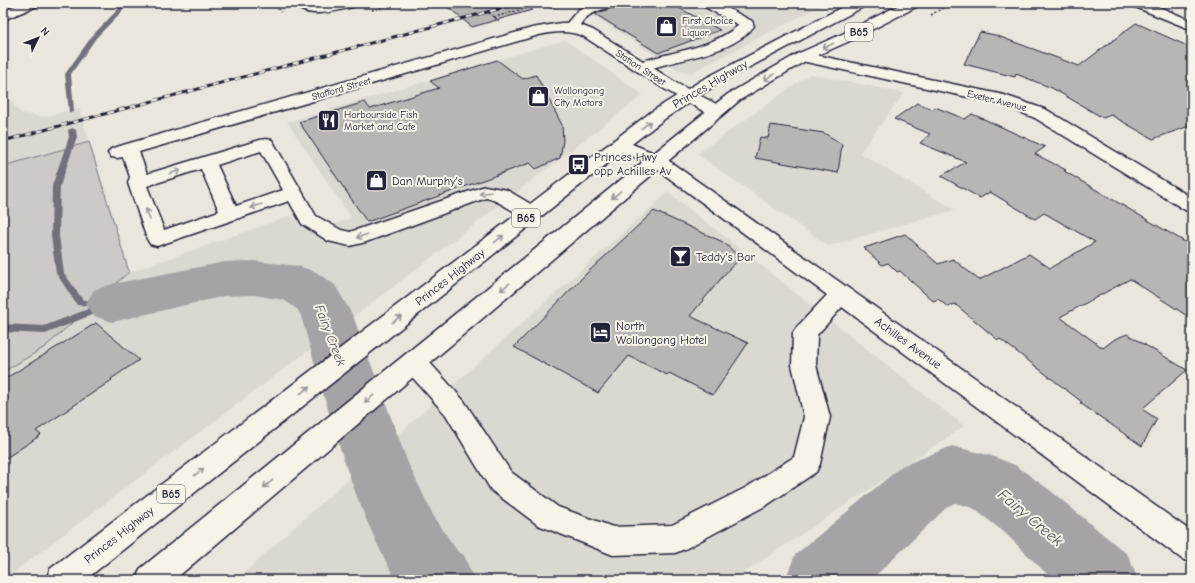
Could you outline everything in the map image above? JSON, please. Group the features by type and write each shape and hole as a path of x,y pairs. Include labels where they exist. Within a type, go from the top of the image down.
{"main road":[{"path":"3,16 32,3"},
{"path":"300,3 308,8 320,10 352,3"},
{"path":"568,28 584,10 610,3"},
{"path":"641,67 659,60 703,50 738,34 747,26 747,24 742,20 708,3"},
{"name":"Princes Highway","path":"67,578 274,414 657,116 687,96 810,28 860,3"},
{"name":"Princes Highway","path":"151,580 656,160 734,97 802,57 847,37 913,3"},
{"path":"1138,3 1192,26"},
{"name":"Stafford Street","path":"137,183 139,177 123,151 537,31 554,28 568,28"},
{"name":"Station Street","path":"568,28 588,33 687,96 716,111"},
{"name":"Exeter Avenue","path":"802,57 1004,100 1026,107 1052,120 1192,206"},
{"path":"293,193 157,238 137,183 266,144 309,220 335,236 345,238 359,237 485,192 500,194 532,213"},
{"name":"Achilles Avenue","path":"620,145 656,160 1192,549"},
{"path":"207,162 230,214"},
{"path":"406,368 456,408 501,481 548,516 613,541 675,539 757,496 806,464 817,417 804,365 805,334 841,294"}],"path":[{"path":"476,3 480,7"},
{"path":"494,18 546,3"},
{"path":"489,13 498,20"}],"shaded area":[{"path":"573,3 826,3 691,73 682,72"},
{"path":"565,40 643,95 389,290 3,580 3,97 6,96 21,113 44,117 79,108 130,272 290,216 331,226 351,218 287,122"},
{"path":"810,74 904,93 860,153 955,210 828,246 697,154"},
{"path":"89,142 129,272 45,347 3,372 3,166"},
{"path":"668,192 964,426 733,580 236,580"}],"building":[{"path":"443,3 531,3 532,10 472,27"},
{"name":"First Choice Liquor","path":"618,3 670,3 720,30 658,53 595,14 615,7"},
{"path":"1136,23 1192,48 1192,125 1153,139 1111,115 1103,118 1052,88 1016,74 1015,77 964,64 980,32 995,35 1079,66"},
{"path":"497,60 523,79 536,75 562,125 563,140 560,158 536,169 530,163 367,222 299,122 365,102 370,109 439,88 430,81"},
{"path":"917,103 933,109 935,107 965,119 972,114 1045,147 1035,154 1066,170 1064,171 1192,246 1192,319 1130,279 1060,317 1103,348 1115,339 1127,334 1187,370 1142,409 1157,419 1142,446 1080,403 1082,402 1000,339 998,340 955,304 948,307 938,299 933,301 900,271 897,272 888,263 882,265 864,248 905,234 938,264 953,259 979,280 1029,254 1050,268 1095,242 1044,213 1035,219 990,192 980,198 941,176 966,162 920,143 930,134 894,119"},
{"path":"771,125 824,133 842,144 838,173 755,158 760,137 768,138"},
{"path":"654,211 723,242 741,258 729,269 690,316 748,343 713,395 669,373 667,375 629,356 598,393 514,347 588,272"},
{"path":"96,323 139,360 36,431 41,435 3,460 3,380"}],"waterway":[{"path":"71,111 68,74 94,37 127,3"},
{"path":"72,130 73,137 56,186 55,236 60,273 80,303 112,303"},
{"name":"Fairy Creek","path":"112,303 225,279 254,278 298,284 317,298 327,316 377,466 409,538 433,576 439,580"},
{"name":"Fairy Creek","path":"3,328 45,330 108,305"},
{"name":"Fairy Creek","path":"820,580 925,486 952,474 992,485 1028,512 1103,580"}],"railway":[{"path":"3,141 521,3"}],"place":[{"name":"First Choice Liquor","path":"666,26"},
{"name":"Wollongong City Motors","path":"538,96"},
{"name":"Harbourside Fish Market and Cafe","path":"329,120"},
{"name":"Princes Hwy opp Achilles Av","path":"578,164"},
{"name":"Dan Murphy's","path":"376,181"},
{"name":"Teddy's Bar","path":"681,257"},
{"name":"North Wollongong Hotel","path":"601,333"}]}
